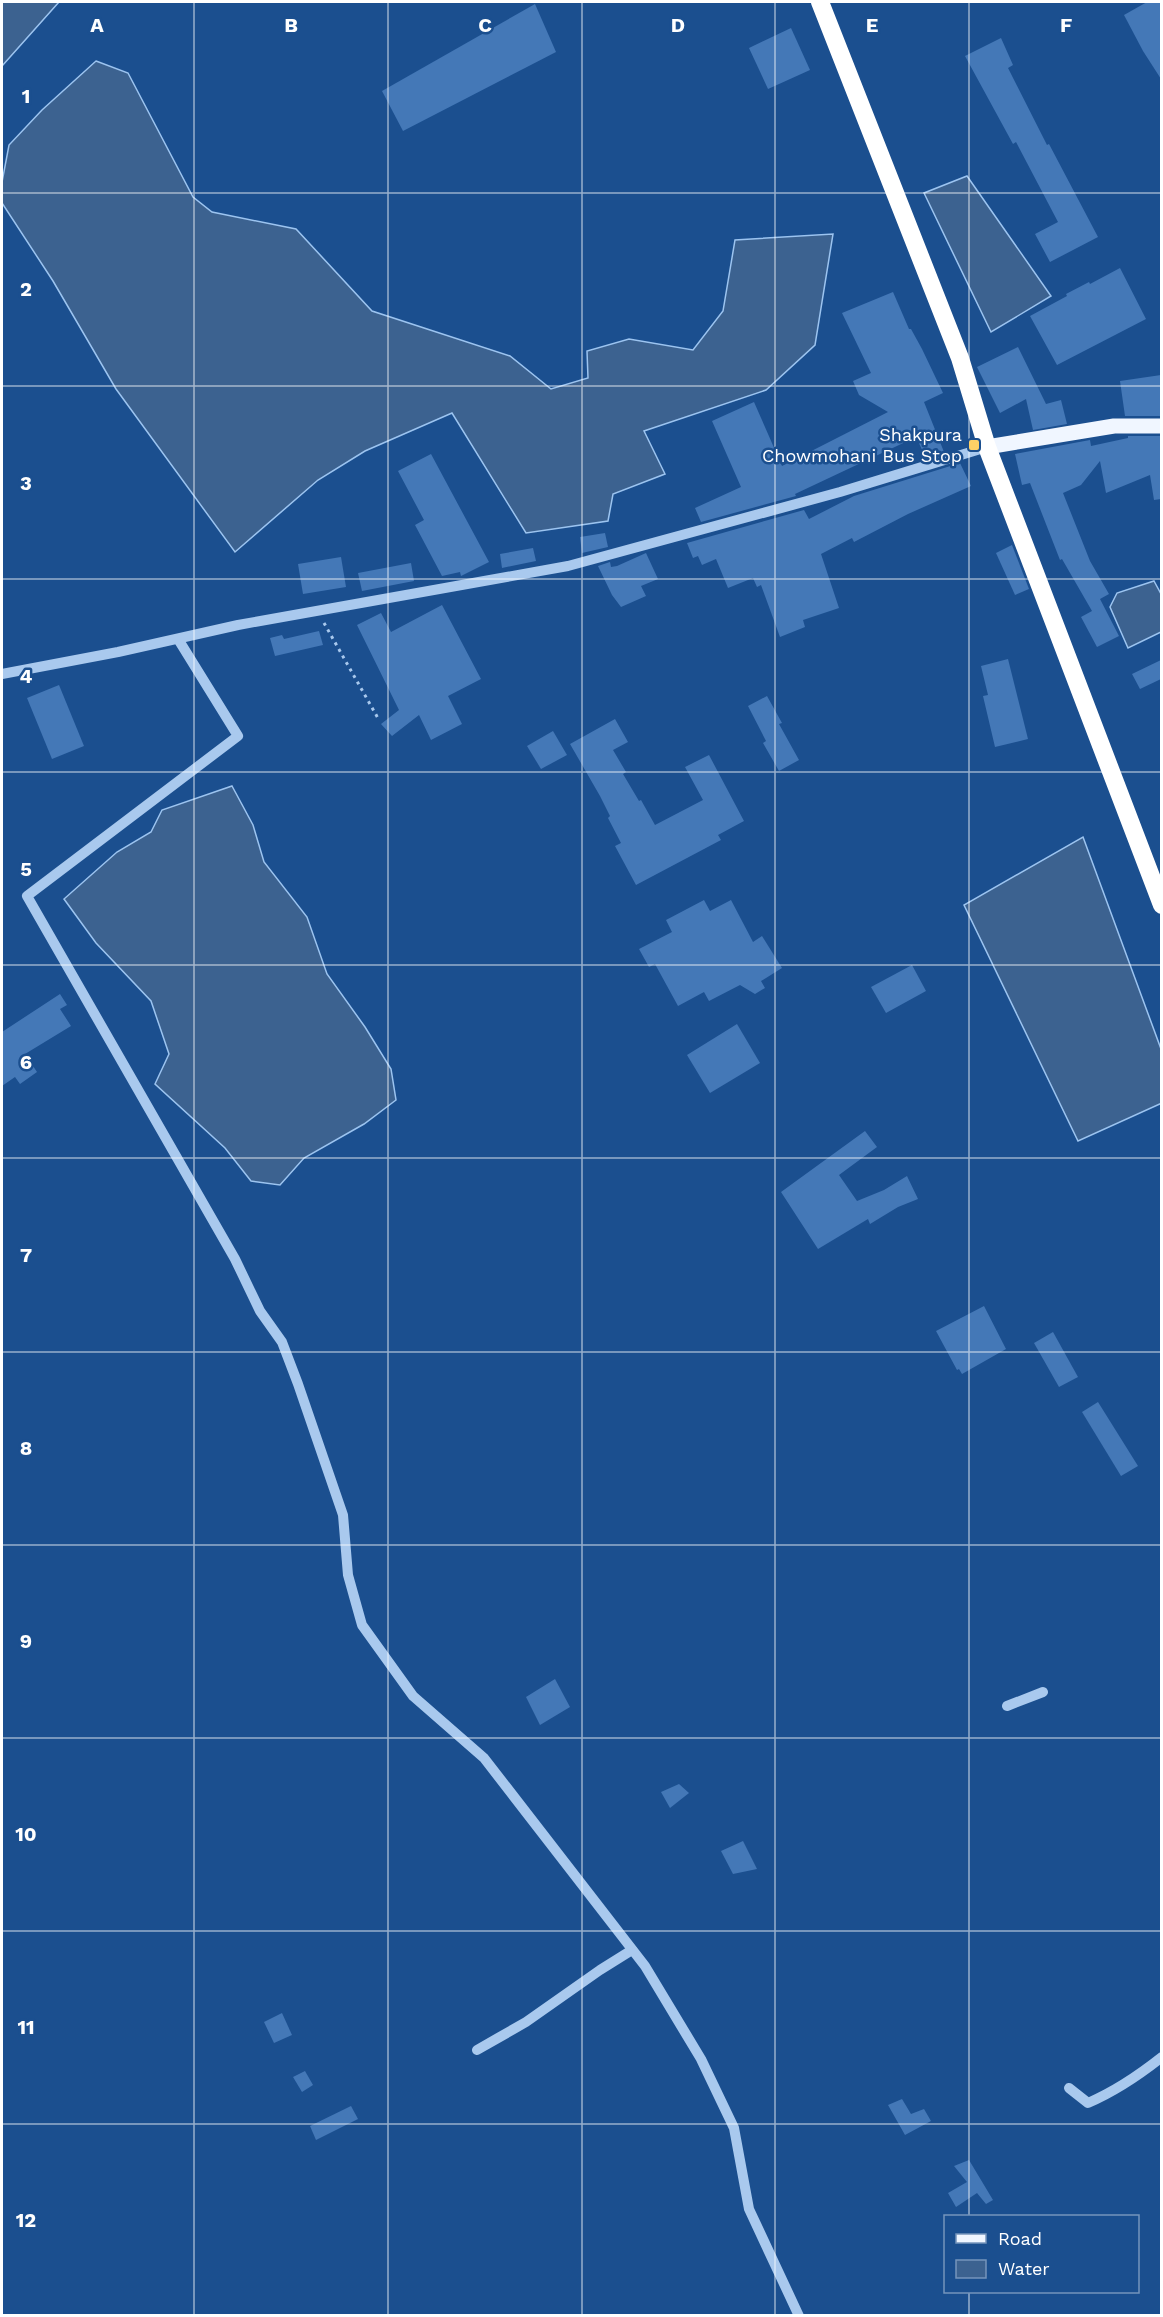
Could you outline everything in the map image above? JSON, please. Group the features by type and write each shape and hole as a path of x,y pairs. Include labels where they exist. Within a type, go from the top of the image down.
{"highway":[{"path":"820,2 960,358 987,447 1161,905"}],"main road":[{"path":"987,447 1114,426 1161,426"}],"street":[{"path":"2,674 317,611 568,566 840,492 987,447"},
{"path":"178,639 238,736 27,896 235,1258 260,1311 282,1342 343,1515 348,1575 362,1625 412,1696 484,1758 645,1966 701,2059 734,2128 749,2209 799,2316"},
{"path":"1007,1706 1043,1692"},
{"path":"477,2050 526,2022 632,1950"},
{"path":"1069,2088 1088,2103 1138,2077 1161,2057"}],"path":[{"path":"317,611 379,720"}],"water":[{"path":"2,2 59,2 2,66"},
{"path":"96,61 128,73 193,197 212,212 296,229 372,311 510,356 551,389 588,378 587,351 629,339 693,350 723,311 735,240 833,234 815,345 766,390 644,431 665,474 613,494 608,521 526,533 452,413 365,451 318,480 235,552 116,389 53,281 2,203 2,182 9,145 42,110"},
{"path":"967,176 1051,296 991,332 924,193"},
{"path":"1154,581 1161,594 1161,632 1128,648 1110,607 1117,593"},
{"path":"232,786 253,825 264,862 307,917 327,974 365,1027 391,1069 396,1100 364,1124 304,1158 280,1185 251,1181 225,1148 155,1084 169,1054 151,1001 96,943 64,899 117,852 151,832 162,810"},
{"path":"1083,837 1161,1049 1162,1103 1078,1141 964,905"}],"building":[{"path":"1147,2 1161,2 1161,79 1124,15"},
{"path":"535,4 556,52 403,131 382,91"},
{"path":"791,28 810,70 768,89 749,48"},
{"path":"1001,38 1013,65 1008,68 1098,237 1050,262 1035,234 1058,222 1016,142 1013,144 965,56"},
{"path":"1120,268 1146,319 1057,365 1030,316 1067,296 1066,294"},
{"path":"893,292 909,329 922,349 943,393 924,402 944,452 926,458 916,437 795,494 796,496 701,522 695,508 741,487 712,421 754,402 782,466 888,412 859,395 853,381 871,373 842,313"},
{"path":"1018,347 1046,404 1061,400 1067,424 1033,430 1026,399 1000,413 977,367"},
{"path":"1161,375 1161,416 1125,416 1120,381"},
{"path":"1128,436 1161,436 1161,499 1154,500 1150,475 1106,493 1100,461 1081,485 1063,493 1090,561 1109,594 1100,599 1119,636 1097,647 1081,617 1092,611 1062,559 1060,560 1030,483 1022,485 1015,454 1090,440 1091,446 1128,438"},
{"path":"431,454 489,562 461,576 460,572 442,576 415,525 424,520 398,471"},
{"path":"960,463 971,486 908,514 854,542 852,538 821,554 839,608 803,620 805,627 780,637 761,585 757,587 753,578 728,588 716,559 702,565 698,556 693,558 687,543 804,510 809,519 854,496"},
{"path":"605,533 608,547 582,553 580,537"},
{"path":"1012,545 1029,589 1015,595 996,553"},
{"path":"533,548 536,561 502,568 500,554"},
{"path":"646,553 658,579 641,586 646,596 621,607 612,595 598,566 610,562 611,567 617,566"},
{"path":"341,557 346,587 303,594 298,564"},
{"path":"411,563 414,581 362,591 358,573"},
{"path":"442,605 481,679 448,696 462,724 431,740 419,715 392,736 381,724 399,710 357,625 381,613 391,632"},
{"path":"319,631 323,645 275,656 270,638 282,635 284,639"},
{"path":"1008,659 1028,739 995,747 983,696 988,695 981,666"},
{"path":"1161,660 1161,679 1140,689 1132,674"},
{"path":"59,685 84,746 52,759 27,698"},
{"path":"767,696 799,760 779,771 763,743 766,741 748,706"},
{"path":"615,719 628,742 613,750 626,772 623,774 655,825 703,800 685,767 709,755 744,821 718,835 721,840 636,885 615,846 621,843 608,818 610,816 570,744"},
{"path":"553,731 567,755 541,769 527,746"},
{"path":"704,900 710,911 731,900 753,942 762,936 782,968 761,981 765,988 755,994 740,985 709,1001 704,992 678,1006 655,964 649,967 639,949 672,932 666,920"},
{"path":"912,965 926,991 886,1013 871,987"},
{"path":"60,994 67,1005 60,1009 71,1026 25,1054 37,1072 20,1084 15,1077 2,1086 2,1032"},
{"path":"737,1024 760,1063 710,1093 687,1055"},
{"path":"865,1131 877,1147 839,1175 857,1201 884,1190 907,1176 918,1199 898,1207 870,1224 868,1219 818,1249 781,1192"},
{"path":"984,1306 1006,1349 962,1374 959,1369 957,1370 936,1331"},
{"path":"1053,1332 1078,1377 1059,1387 1034,1343"},
{"path":"1098,1402 1138,1466 1121,1476 1082,1412"},
{"path":"555,1679 570,1707 540,1725 526,1697"},
{"path":"679,1784 689,1793 670,1808 661,1792"},
{"path":"743,1841 757,1869 733,1874 721,1851"},
{"path":"282,2013 292,2035 274,2043 264,2022"},
{"path":"305,2071 313,2085 302,2092 293,2077"},
{"path":"902,2099 911,2114 924,2109 931,2121 905,2135 888,2105"},
{"path":"351,2106 358,2119 316,2140 310,2126"},
{"path":"969,2160 993,2200 986,2204 977,2193 956,2207 948,2193 967,2182 954,2166"}],"place":[{"name":"Shakpura Chowmohani Bus Stop","path":"974,445"}]}
